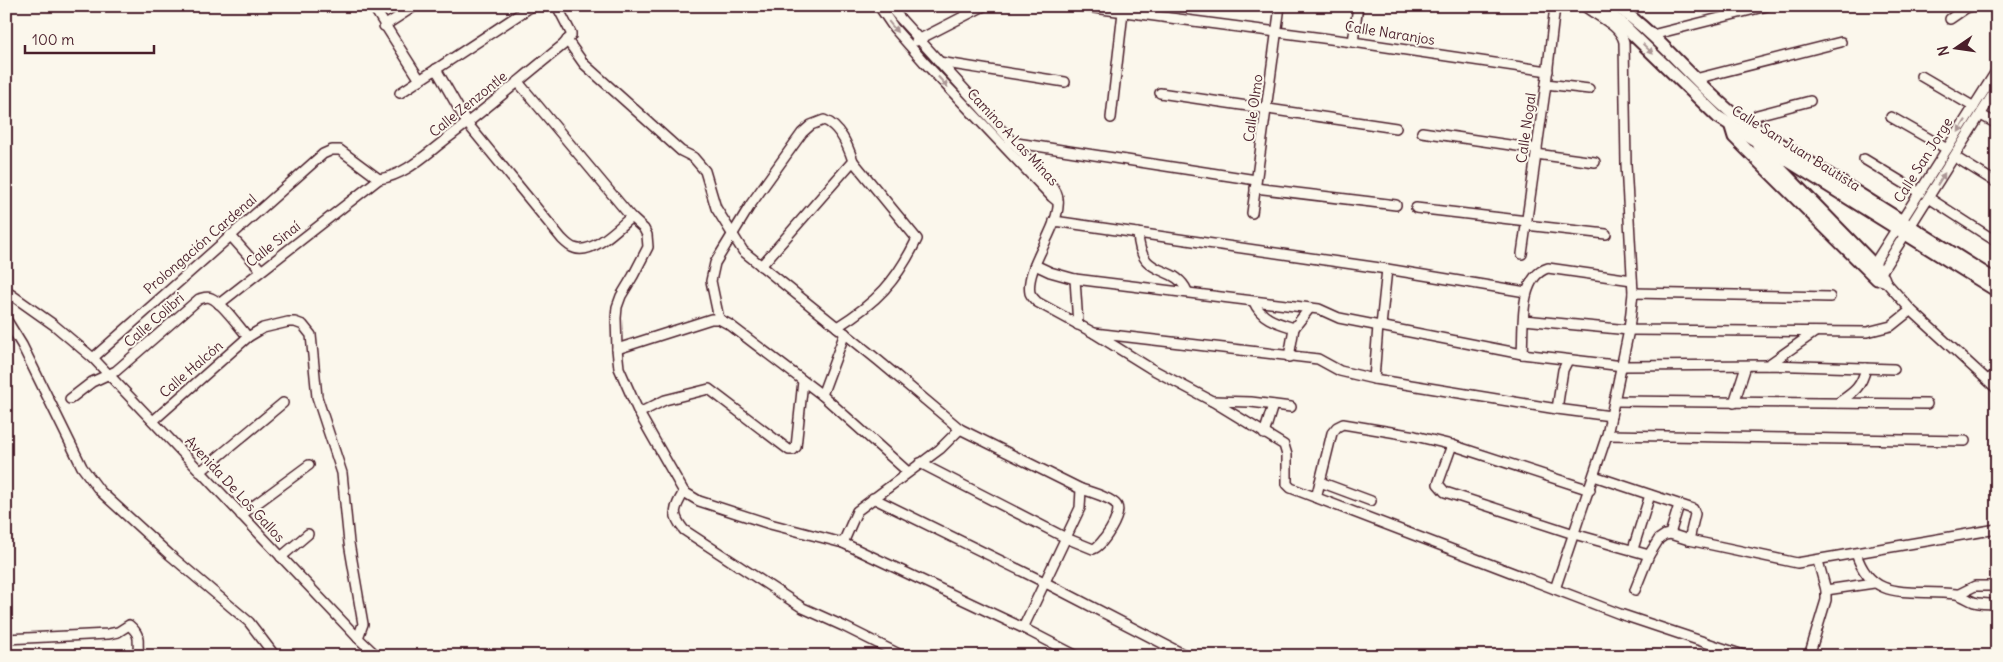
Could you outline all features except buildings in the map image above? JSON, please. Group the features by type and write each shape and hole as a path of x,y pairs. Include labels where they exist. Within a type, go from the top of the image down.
{"main road":[{"name":"Calle San Juan Bautista","path":"1597,6 1620,22 1709,109 1731,119 1904,228 1997,291"},
{"name":"Calle San Juan Bautista","path":"1616,6 1652,35 1731,119"},
{"path":"1731,119 1734,137 1878,274"},
{"path":"1753,133 1760,150 1878,274"},
{"name":"Calle San Juan Bautista","path":"1904,228 1997,281"}],"street":[{"path":"373,6 420,80"},
{"path":"384,26 416,6"},
{"path":"400,93 532,6"},
{"path":"557,6 571,33 567,40 584,64 681,150 693,157 702,166 707,176 716,208 743,250 960,429 1081,489 1117,504 1117,517 1113,526 1095,548 1090,549 920,463"},
{"name":"Camino A Las Minas","path":"879,6 894,28 995,138 1057,193 1058,202 1054,221"},
{"name":"Camino A Las Minas","path":"889,6 1011,142 1040,179"},
{"path":"910,46 918,39 984,6"},
{"name":"Calle Naranjos","path":"1079,6 1277,31 1548,71"},
{"name":"Calle Olmo","path":"1252,213 1280,6"},
{"path":"1353,42 1358,6"},
{"name":"Calle Nogal","path":"1522,254 1548,71 1555,6"},
{"path":"1555,589 1608,435 1623,366 1633,294 1626,164 1624,42 1618,28 1584,6"},
{"path":"1652,35 1766,6"},
{"path":"1950,19 1972,6"},
{"path":"1111,118 1123,12"},
{"name":"Calle Zenzontle","path":"379,179 390,177 407,169 518,82 567,40"},
{"path":"1695,79 1841,42"},
{"path":"939,62 1065,82"},
{"path":"436,69 467,123 562,238 573,248 580,249 600,243 630,217"},
{"name":"Calle San Jorge","path":"1878,274 1904,228 1920,193 1997,70"},
{"path":"1921,76 1974,107"},
{"path":"518,82 630,217 644,229 648,247 617,307 616,349 619,368 639,413 684,492 699,502 770,524 843,543 1023,628 1077,656"},
{"path":"1546,84 1588,89"},
{"name":"Calle San Jorge","path":"1904,228 1929,198 1997,88"},
{"path":"1160,93 1396,128"},
{"path":"1753,133 1753,120 1760,114 1810,102"},
{"path":"1981,115 1997,124"},
{"path":"1891,117 1948,149"},
{"path":"719,319 711,276 716,264 751,204 802,133 811,125 824,120 834,126 845,141 853,161 917,239 901,268 883,292 863,311 837,327"},
{"path":"1422,132 1596,162"},
{"path":"995,138 1256,184 1396,205"},
{"name":"Prolongación Cardenal","path":"93,358 319,157 327,152 340,150 379,179"},
{"path":"1955,157 1997,183"},
{"path":"1864,159 1920,193"},
{"path":"761,266 853,161"},
{"name":"Calle Sinaí","path":"219,304 379,179"},
{"path":"1929,198 1997,242"},
{"path":"1416,208 1606,234"},
{"path":"1526,292 1387,269 1054,221 1035,265 1030,283 1030,294 1037,302 1092,332 1150,368 1212,401 1284,445 1286,449 1287,484 1291,488 1620,614 1746,656"},
{"path":"1138,233 1140,252 1150,265 1179,280 1187,291"},
{"path":"230,235 261,270"},
{"path":"1035,265 1050,272 1075,279 1187,291 1254,302 1324,310 1339,318 1522,354 1568,360 1623,366 1768,365 1894,369"},
{"path":"1522,354 1526,292 1529,284 1537,274 1548,268 1632,280"},
{"path":"1374,378 1387,269"},
{"path":"1878,274 1911,310 1997,389"},
{"path":"1075,279 1078,325"},
{"name":"Avenida De Los Gallos","path":"6,291 54,325 93,358 377,656"},
{"path":"1633,294 1830,297"},
{"name":"Calle Colibrí","path":"70,399 92,382 110,375 199,299 211,298 219,304"},
{"path":"1254,302 1261,314 1294,328"},
{"path":"219,304 248,337"},
{"path":"1289,357 1294,328 1309,309"},
{"path":"1524,320 1629,330 1867,332 1884,329 1898,321 1911,310"},
{"path":"6,319 22,345 82,467 100,490 249,622 275,656"},
{"path":"616,349 712,319 719,319 730,325 822,395 908,472"},
{"name":"Calle Halcón","path":"153,421 248,337 263,328 288,322 303,325 311,335 317,397 342,474 348,543 363,624 358,638"},
{"path":"1092,332 1318,359 1340,371 1374,378 1557,409 1611,416"},
{"path":"1768,365 1815,332"},
{"path":"822,395 845,333"},
{"path":"1557,409 1563,370 1568,360"},
{"path":"1734,403 1746,366"},
{"path":"1838,403 1857,389 1866,368"},
{"path":"1988,380 1997,373"},
{"path":"639,413 665,400 709,389 789,450 793,450 796,447 803,381"},
{"path":"1212,401 1244,401 1291,407"},
{"path":"1615,401 1927,404"},
{"path":"200,472 282,403"},
{"path":"1264,434 1273,405"},
{"path":"1316,498 1331,437 1340,425 1375,428 1452,444 1590,490"},
{"path":"843,543 857,511 940,449 960,429"},
{"path":"1608,435 1965,441"},
{"path":"1452,444 1438,484 1445,492 1574,534 1649,555"},
{"path":"242,515 309,465"},
{"path":"1594,476 1694,511 1689,540"},
{"path":"1320,482 1371,501"},
{"path":"1023,628 1080,508 1081,489"},
{"path":"684,492 675,511 675,517 684,530 803,608 903,656"},
{"path":"1633,549 1650,495"},
{"path":"873,498 1044,582 1187,656"},
{"path":"1670,534 1679,506"},
{"path":"1635,590 1649,555 1659,539 1670,534 1689,540 1797,563 1818,561 1997,529"},
{"path":"281,557 308,534"},
{"path":"1856,553 1862,569 1874,583"},
{"path":"1809,656 1826,600 1826,590 1818,561"},
{"path":"1826,590 1874,583 1897,591 1958,594 1975,602 1997,604"},
{"path":"1958,594 1975,586 1997,586"},
{"path":"6,639 108,634 118,632 129,625 136,631 140,639 139,656"}]}
